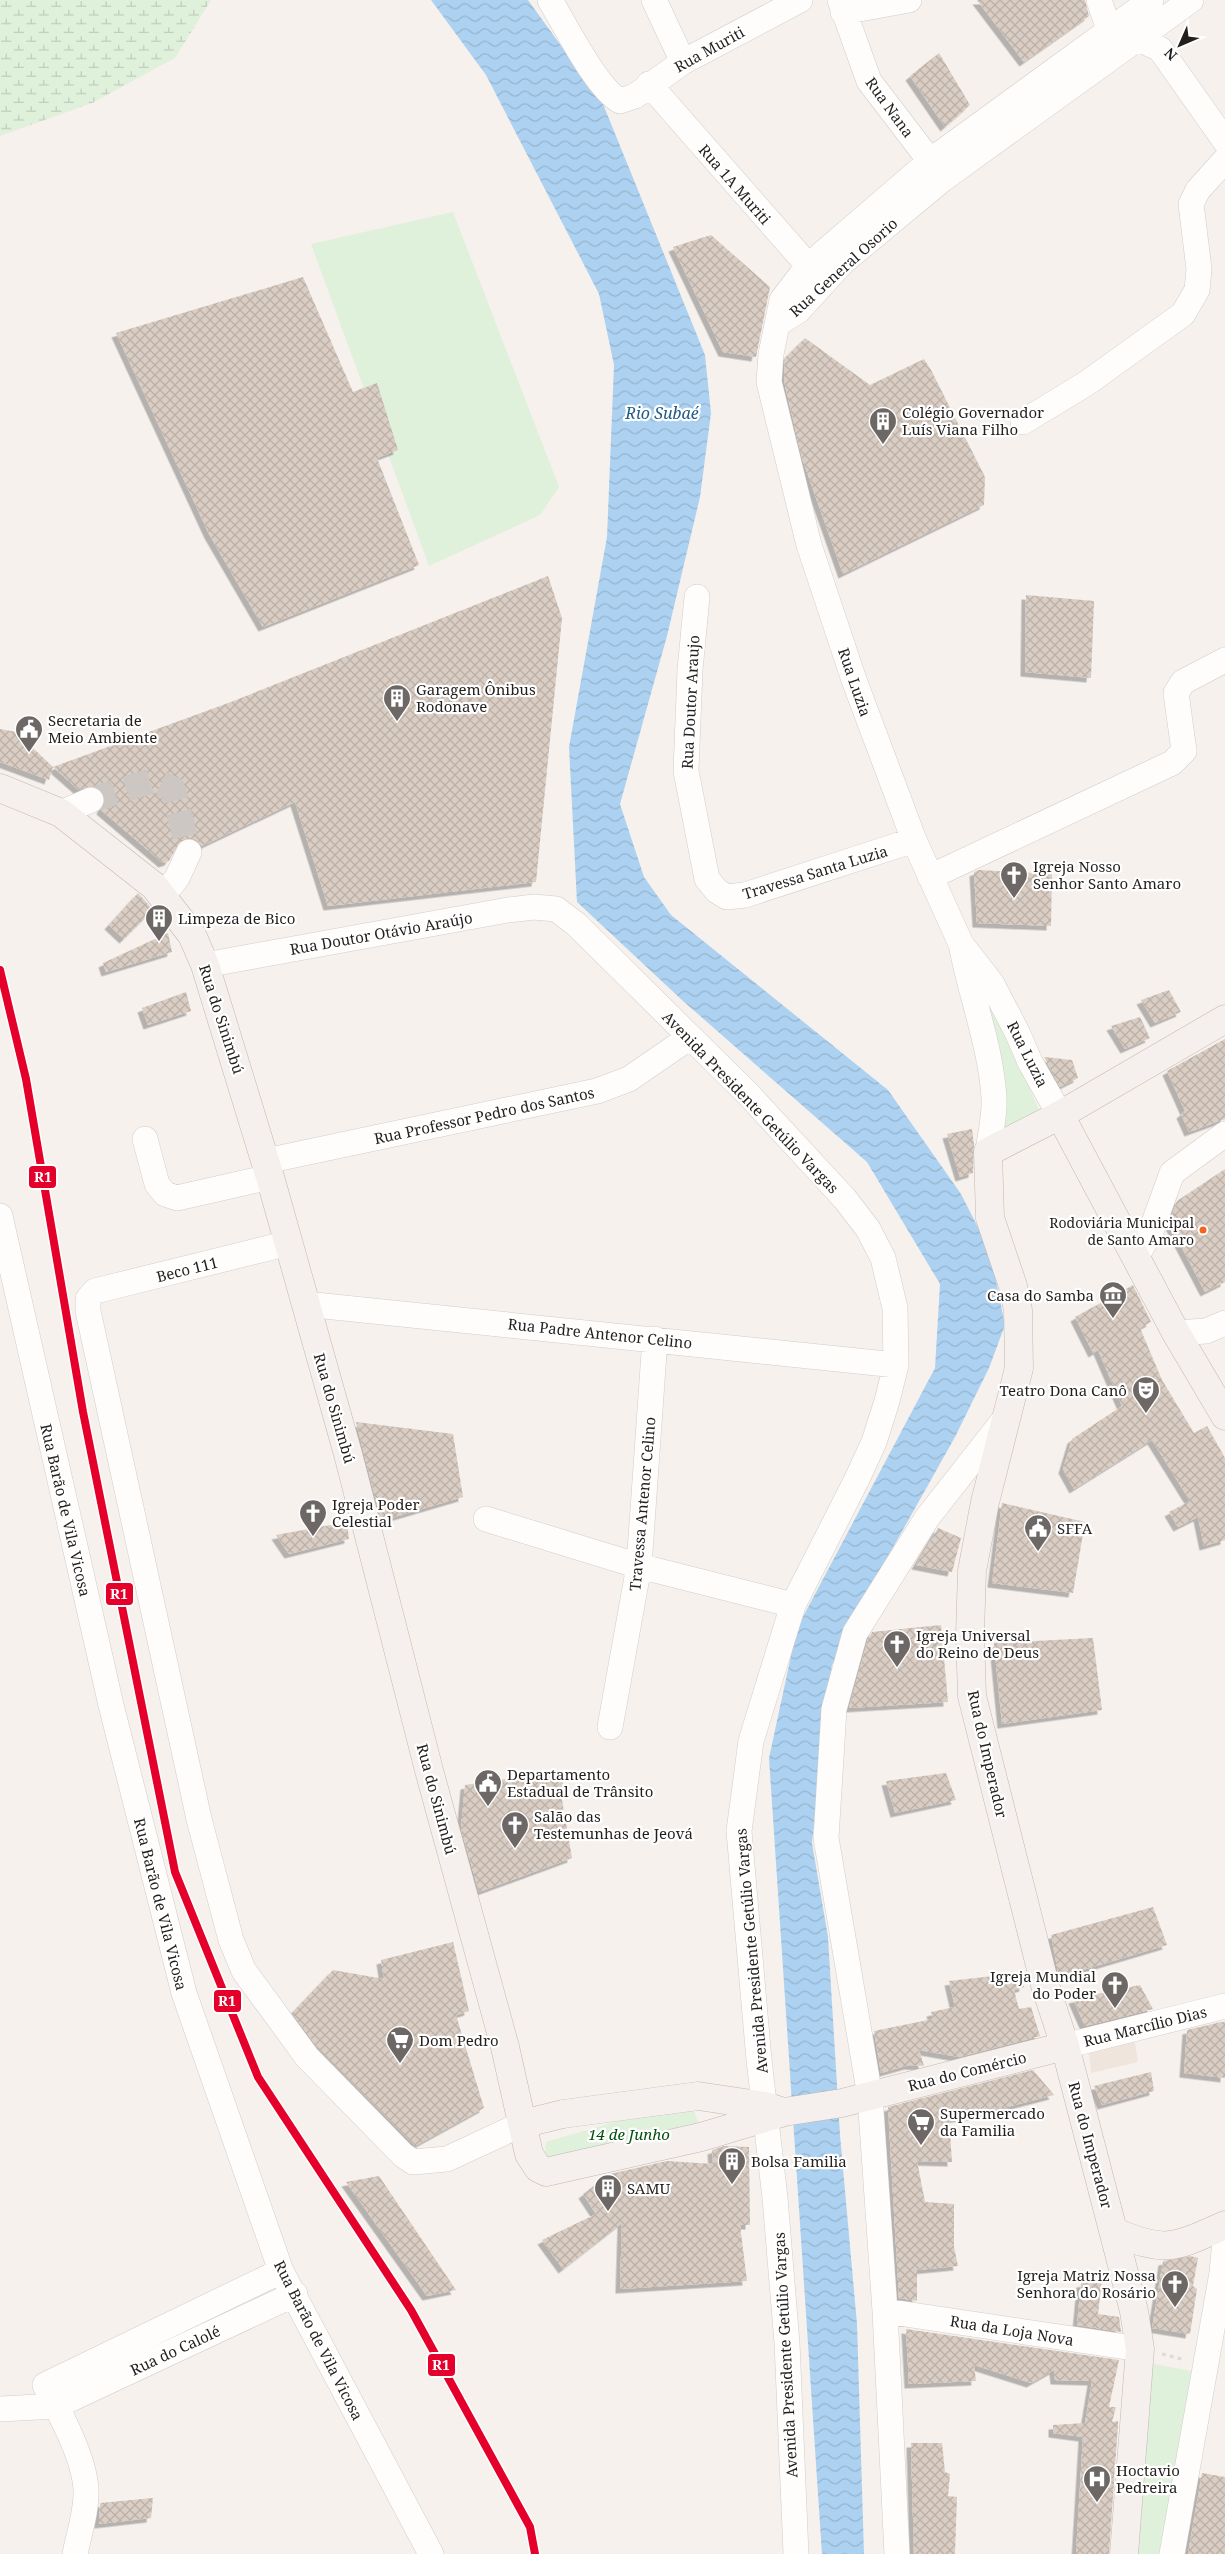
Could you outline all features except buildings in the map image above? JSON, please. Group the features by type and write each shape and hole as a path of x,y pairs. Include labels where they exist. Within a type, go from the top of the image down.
{"main road":[{"name":"Rua do Sinimbú","path":"0,788 61,813 154,886 192,935 205,965 268,1169 348,1454 425,1755 505,2047 522,2124 533,2163 546,2172 701,2137 776,2112"},
{"path":"988,1152 1060,1115 1225,1019"},
{"path":"1060,1115 1137,1256 1176,1333 1225,1416"},
{"name":"Rua do Imperador","path":"988,1152 990,1218 1014,1286 1018,1310 1019,1368 985,1502 972,1571 970,1634 972,1696 1045,1985 1064,2046 1115,2232 1134,2312 1140,2349 1124,2554"},
{"name":"Rua do Comércio","path":"776,2112 842,2103 1064,2046"},
{"path":"698,2096 707,2107 708,2117 708,2128 701,2137"},
{"path":"522,2124 563,2114 698,2096 776,2112"},
{"path":"1115,2232 1144,2244 1167,2247 1190,2241 1225,2225"}],"street":[{"name":"Rua Muriti","path":"550,0 600,81 612,97 620,101 636,96 649,84 683,62 800,0"},
{"path":"654,0 683,62"},
{"path":"841,6 909,0"},
{"path":"1099,0 1104,18 1112,27 1160,49 1225,141"},
{"name":"Rua General Osorio","path":"777,324 798,311 816,274 843,262 936,170 1112,27 1151,0"},
{"name":"Rua General Osorio","path":"936,170 1191,0"},
{"name":"Rua Nana","path":"841,6 869,81 936,170"},
{"name":"Rua 1A Muriti","path":"649,84 816,274"},
{"path":"1023,422 1087,383 1184,314 1197,290 1199,268 1191,204 1198,190 1225,160"},
{"name":"Rua Luzia","path":"777,324 771,354 769,382 809,544 854,680 914,840 961,944 992,984 1030,1062 1060,1115"},
{"name":"Rua Doutor Araujo","path":"697,598 690,670 686,771 702,860 707,879 717,891"},
{"path":"930,877 1172,763 1184,751 1176,692 1183,682 1225,660"},
{"path":"61,813 90,800"},
{"name":"Travessa Santa Luzia","path":"717,891 727,897 745,895 914,840"},
{"path":"162,897 177,878 189,852"},
{"name":"Rua Doutor Otávio Araújo","path":"205,965 508,910 534,907 556,909"},
{"name":"Avenida Presidente Getúlio Vargas","path":"556,909 576,924 749,1095 845,1199 868,1230 883,1258 895,1308 896,1366 874,1442 793,1606 751,1740 739,1831 776,2112 796,2554"},
{"name":"Rua Luzia","path":"961,944 970,992 989,1060 994,1100 988,1152"},
{"name":"Rua Professor Pedro dos Santos","path":"145,1139 157,1184 166,1194 177,1198 268,1169 597,1091 628,1080 690,1037"},
{"path":"1137,1256 1151,1231 1172,1172 1225,1134"},
{"name":"Rua Barão de Vila Vicosa","path":"0,1216 111,1705 184,1993 281,2271 295,2294 431,2554"},
{"name":"Beco 111","path":"289,1243 95,1292 88,1299 199,1818 230,1940 244,1971 307,2057 403,2155 413,2162 447,2159 522,2124"},
{"name":"Rua Padre Antenor Celino","path":"305,1304 655,1339 896,1366"},
{"path":"1176,1333 1206,1331 1225,1323"},
{"name":"Travessa Antenor Celino","path":"610,1728 639,1566 655,1339"},
{"path":"897,2554 885,2311 870,2096 826,1838 834,1709 855,1632 927,1518 1007,1416"},
{"path":"486,1519 639,1566 793,1606"},
{"name":"Rua Marcílio Dias","path":"1064,2046 1225,2006"},
{"path":"1172,2554 1215,2367 1225,2241"},
{"name":"Rua do Calolé","path":"50,2395 281,2271"},
{"name":"Rua do Calolé","path":"50,2395 295,2294"},
{"name":"Rua da Loja Nova","path":"885,2311 1140,2349"},
{"path":"0,2410 50,2395 80,2461 86,2489 84,2514 75,2554"}],"path":[{"path":"1140,2349 1215,2367"}],"shaded area":[{"path":"1134,2037 1138,2062 1091,2073 1088,2045"}],"green space":[{"path":"0,0 211,0 175,58 92,103 0,136"},
{"path":"453,212 559,487 540,515 429,566 311,244"},
{"path":"983,977 1039,1110 1005,1131 1003,1073 974,994"},
{"name":"14 de Junho","path":"693,2108 701,2131 552,2159 545,2155 546,2142 625,2119"},
{"path":"1149,2363 1196,2372 1167,2554 1133,2554"}],"water":[{"name":"Rio Subaé","path":"431,0 528,0 603,104 705,355 711,413 700,497 667,636 620,804 644,877 671,915 888,1090 961,1194 990,1251 1005,1325 989,1368 955,1437 877,1576 832,1665 812,1843 828,1937 840,2135 857,2324 864,2554 822,2554 769,1758 797,1628 935,1368 940,1284 867,1162 683,1001 577,902 569,747 607,537 614,365 599,294 486,75"}],"tunnel":[{"path":"91,800 154,780 173,789 189,852"}],"transit line":[{"name":"R1","path":"0,970 26,1079 83,1412 175,1872 258,2077 411,2310 530,2527 535,2554"}],"place":[{"name":"Colégio Governador Luís Viana Filho","path":"883,445"},
{"name":"Garagem Ônibus Rodonave","path":"397,722"},
{"name":"Secretaria de Meio Ambiente","path":"29,753"},
{"name":"Igreja Nosso Senhor Santo Amaro","path":"1014,899"},
{"name":"Limpeza de Bico","path":"159,942"},
{"name":"Rodoviária Municipal de Santo Amaro","path":"1203,1230"},
{"name":"Casa do Samba","path":"1113,1319"},
{"name":"Teatro Dona Canô","path":"1146,1414"},
{"name":"Igreja Poder Celestial","path":"313,1537"},
{"name":"SFFA","path":"1038,1552"},
{"name":"Igreja Universal do Reino de Deus","path":"897,1668"},
{"name":"Departamento Estadual de Trânsito","path":"488,1807"},
{"name":"Salão das Testemunhas de Jeová","path":"515,1849"},
{"name":"Igreja Mundial do Poder","path":"1115,2009"},
{"name":"Dom Pedro","path":"400,2064"},
{"name":"Supermercado da Familia","path":"921,2146"},
{"name":"Bolsa Familia","path":"732,2185"},
{"name":"SAMU","path":"608,2212"},
{"name":"Igreja Matriz Nossa Senhora do Rosário","path":"1175,2308"},
{"name":"Hoctavio Pedreira","path":"1097,2503"}]}
